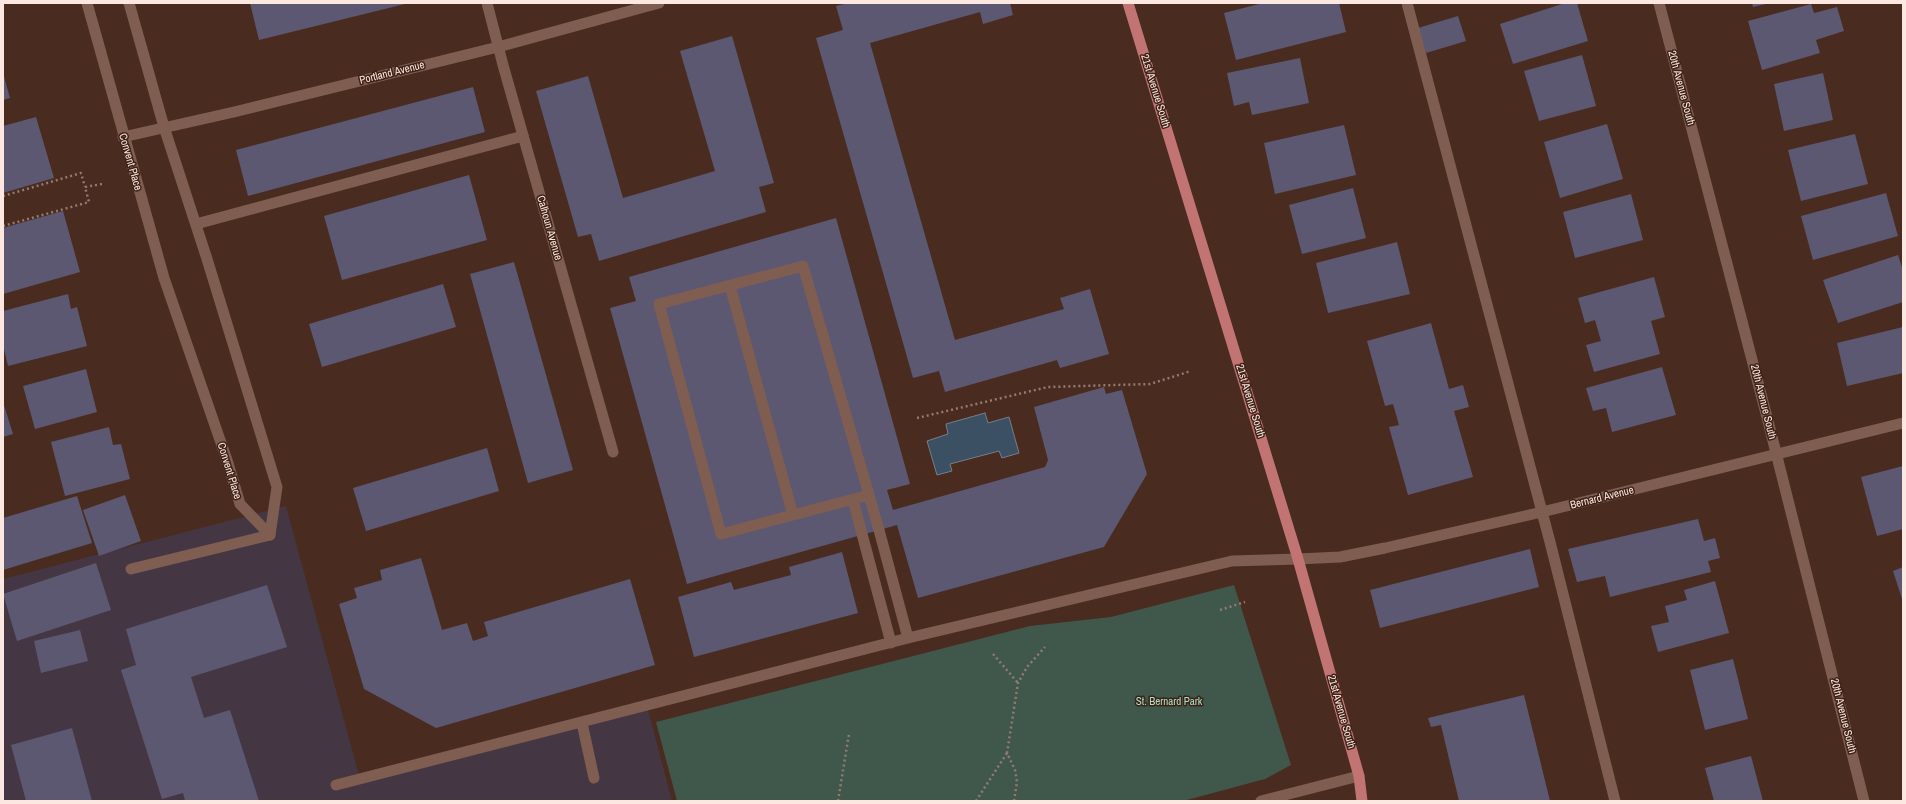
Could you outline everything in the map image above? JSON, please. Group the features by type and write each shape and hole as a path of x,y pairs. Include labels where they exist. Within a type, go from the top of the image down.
{"main road":[{"name":"21st Avenue South","path":"1128,3 1298,559 1358,776 1362,801"}],"street":[{"name":"Convent Place","path":"87,3 123,137 164,278 228,463 240,504 270,535"},
{"path":"129,3 164,128 196,224 277,487 270,535 131,569"},
{"name":"Calhoun Avenue","path":"487,3 498,48 613,452"},
{"name":"Portland Avenue","path":"123,137 498,48 659,3"},
{"path":"1407,3 1542,512 1615,801"},
{"name":"20th Avenue South","path":"1659,3 1864,801"},
{"path":"196,224 523,136"},
{"path":"869,495 721,534 659,304 803,266 869,495 908,638"},
{"path":"730,286 793,515"},
{"name":"Bernard Avenue","path":"336,785 908,638 1232,561 1340,558 1542,512 1776,456 1903,423"},
{"path":"853,500 891,643"},
{"path":"582,723 594,778"},
{"path":"1261,801 1358,776"}],"path":[{"path":"3,196 81,173 89,202 3,226"},
{"path":"85,187 102,184"},
{"path":"917,418 1048,387 1150,384 1191,371"},
{"path":"1220,610 1245,602"},
{"path":"976,801 1007,753 1018,683 1027,667 1045,647"},
{"path":"994,654 1018,683"},
{"path":"838,801 849,734"},
{"path":"1007,753 1015,770 1017,782 1014,801"}],"shaded area":[{"path":"286,506 360,779 647,706 672,801 3,801 3,579"}],"green space":[{"name":"St. Bernard Park","path":"1234,585 1291,765 1265,779 1183,801 677,801 656,722 1030,626 1111,617"}],"water":[{"path":"985,413 988,423 1009,417 1019,453 1002,458 999,451 950,464 952,471 937,475 927,441 948,434 946,424"}],"building":[{"path":"250,3 405,3 405,4 259,40"},
{"path":"848,3 1010,3 1013,15 983,24 980,12 870,43 955,340 1064,309 1060,298 1090,289 1109,354 1060,368 1057,360 945,392 939,371 913,378 816,38 843,30 836,6"},
{"path":"1263,3 1339,3 1346,32 1236,60 1224,13"},
{"path":"1565,3 1577,3 1588,41 1513,64 1500,24"},
{"path":"1752,3 1766,3 1766,4 1753,7"},
{"path":"1811,4 1814,13 1837,7 1844,31 1816,40 1820,53 1762,70 1748,21"},
{"path":"1458,16 1466,41 1426,53 1418,28"},
{"path":"732,36 774,183 759,187 766,212 599,261 591,234 578,237 536,91 588,76 623,198 715,171 680,51"},
{"path":"1582,55 1596,106 1539,121 1524,71"},
{"path":"1300,58 1309,103 1252,115 1249,102 1234,106 1227,73"},
{"path":"3,73 10,98 3,100"},
{"path":"1823,73 1833,120 1784,131 1774,84"},
{"path":"473,87 485,132 248,196 236,150"},
{"path":"36,117 54,178 3,193 3,126"},
{"path":"1607,124 1623,179 1560,198 1544,142"},
{"path":"1344,125 1356,175 1275,194 1264,143"},
{"path":"1855,134 1868,184 1801,201 1788,150"},
{"path":"469,175 487,240 342,280 324,216"},
{"path":"1353,188 1366,238 1302,254 1289,205"},
{"path":"1886,193 1898,236 1813,260 1801,216"},
{"path":"1631,194 1643,240 1575,258 1563,212"},
{"path":"63,211 80,272 3,294 3,228"},
{"path":"836,218 910,484 887,490 893,510 1045,467 1048,460 1034,407 1104,387 1106,394 1122,390 1147,474 1104,547 918,598 897,525 687,584 610,308 636,301 629,277"},
{"path":"1397,242 1410,294 1328,313 1316,263"},
{"path":"1898,255 1903,270 1903,302 1838,323 1823,280"},
{"path":"514,262 573,470 528,483 470,274"},
{"path":"1654,277 1665,317 1651,321 1660,354 1594,372 1586,345 1601,341 1595,320 1585,323 1578,298"},
{"path":"443,284 456,327 322,367 309,324"},
{"path":"68,294 71,309 77,307 87,346 8,366 3,345 3,311"},
{"path":"1431,323 1449,389 1463,385 1469,407 1454,411 1473,477 1408,495 1389,427 1399,425 1393,404 1385,406 1367,341"},
{"path":"1903,327 1903,373 1847,386 1837,343"},
{"path":"1662,367 1676,415 1612,432 1606,408 1593,411 1586,388"},
{"path":"86,369 97,412 35,429 23,386"},
{"path":"3,402 13,434 3,437"},
{"path":"109,427 113,445 121,444 130,479 65,496 51,442"},
{"path":"487,448 499,491 366,531 353,488"},
{"path":"1903,466 1903,529 1877,536 1861,477"},
{"path":"125,495 141,541 99,556 83,510"},
{"path":"77,496 92,543 3,570 3,518"},
{"path":"1698,519 1704,541 1715,538 1720,558 1708,561 1711,572 1610,597 1605,576 1577,582 1568,549"},
{"path":"1530,549 1539,587 1380,628 1370,590"},
{"path":"842,552 858,613 694,657 678,597 731,582 734,590 791,575 789,567"},
{"path":"421,558 442,630 467,623 473,641 488,636 484,622 630,579 655,665 436,728 364,689 339,604 357,598 354,588 382,580 380,570"},
{"path":"96,563 111,610 17,641 3,594"},
{"path":"1903,567 1903,602 1893,571"},
{"path":"1715,581 1729,633 1658,652 1651,626 1669,622 1665,606 1687,600 1684,590"},
{"path":"267,585 287,647 191,677 204,718 230,710 259,801 185,801 183,793 162,799 121,670 136,665 126,629"},
{"path":"80,630 88,661 41,673 34,641"},
{"path":"1733,659 1748,719 1705,730 1690,670"},
{"path":"1524,695 1550,801 1459,801 1441,725 1431,727 1428,718"},
{"path":"72,728 92,801 26,801 11,745"},
{"path":"1751,756 1763,801 1714,801 1705,768"}]}
